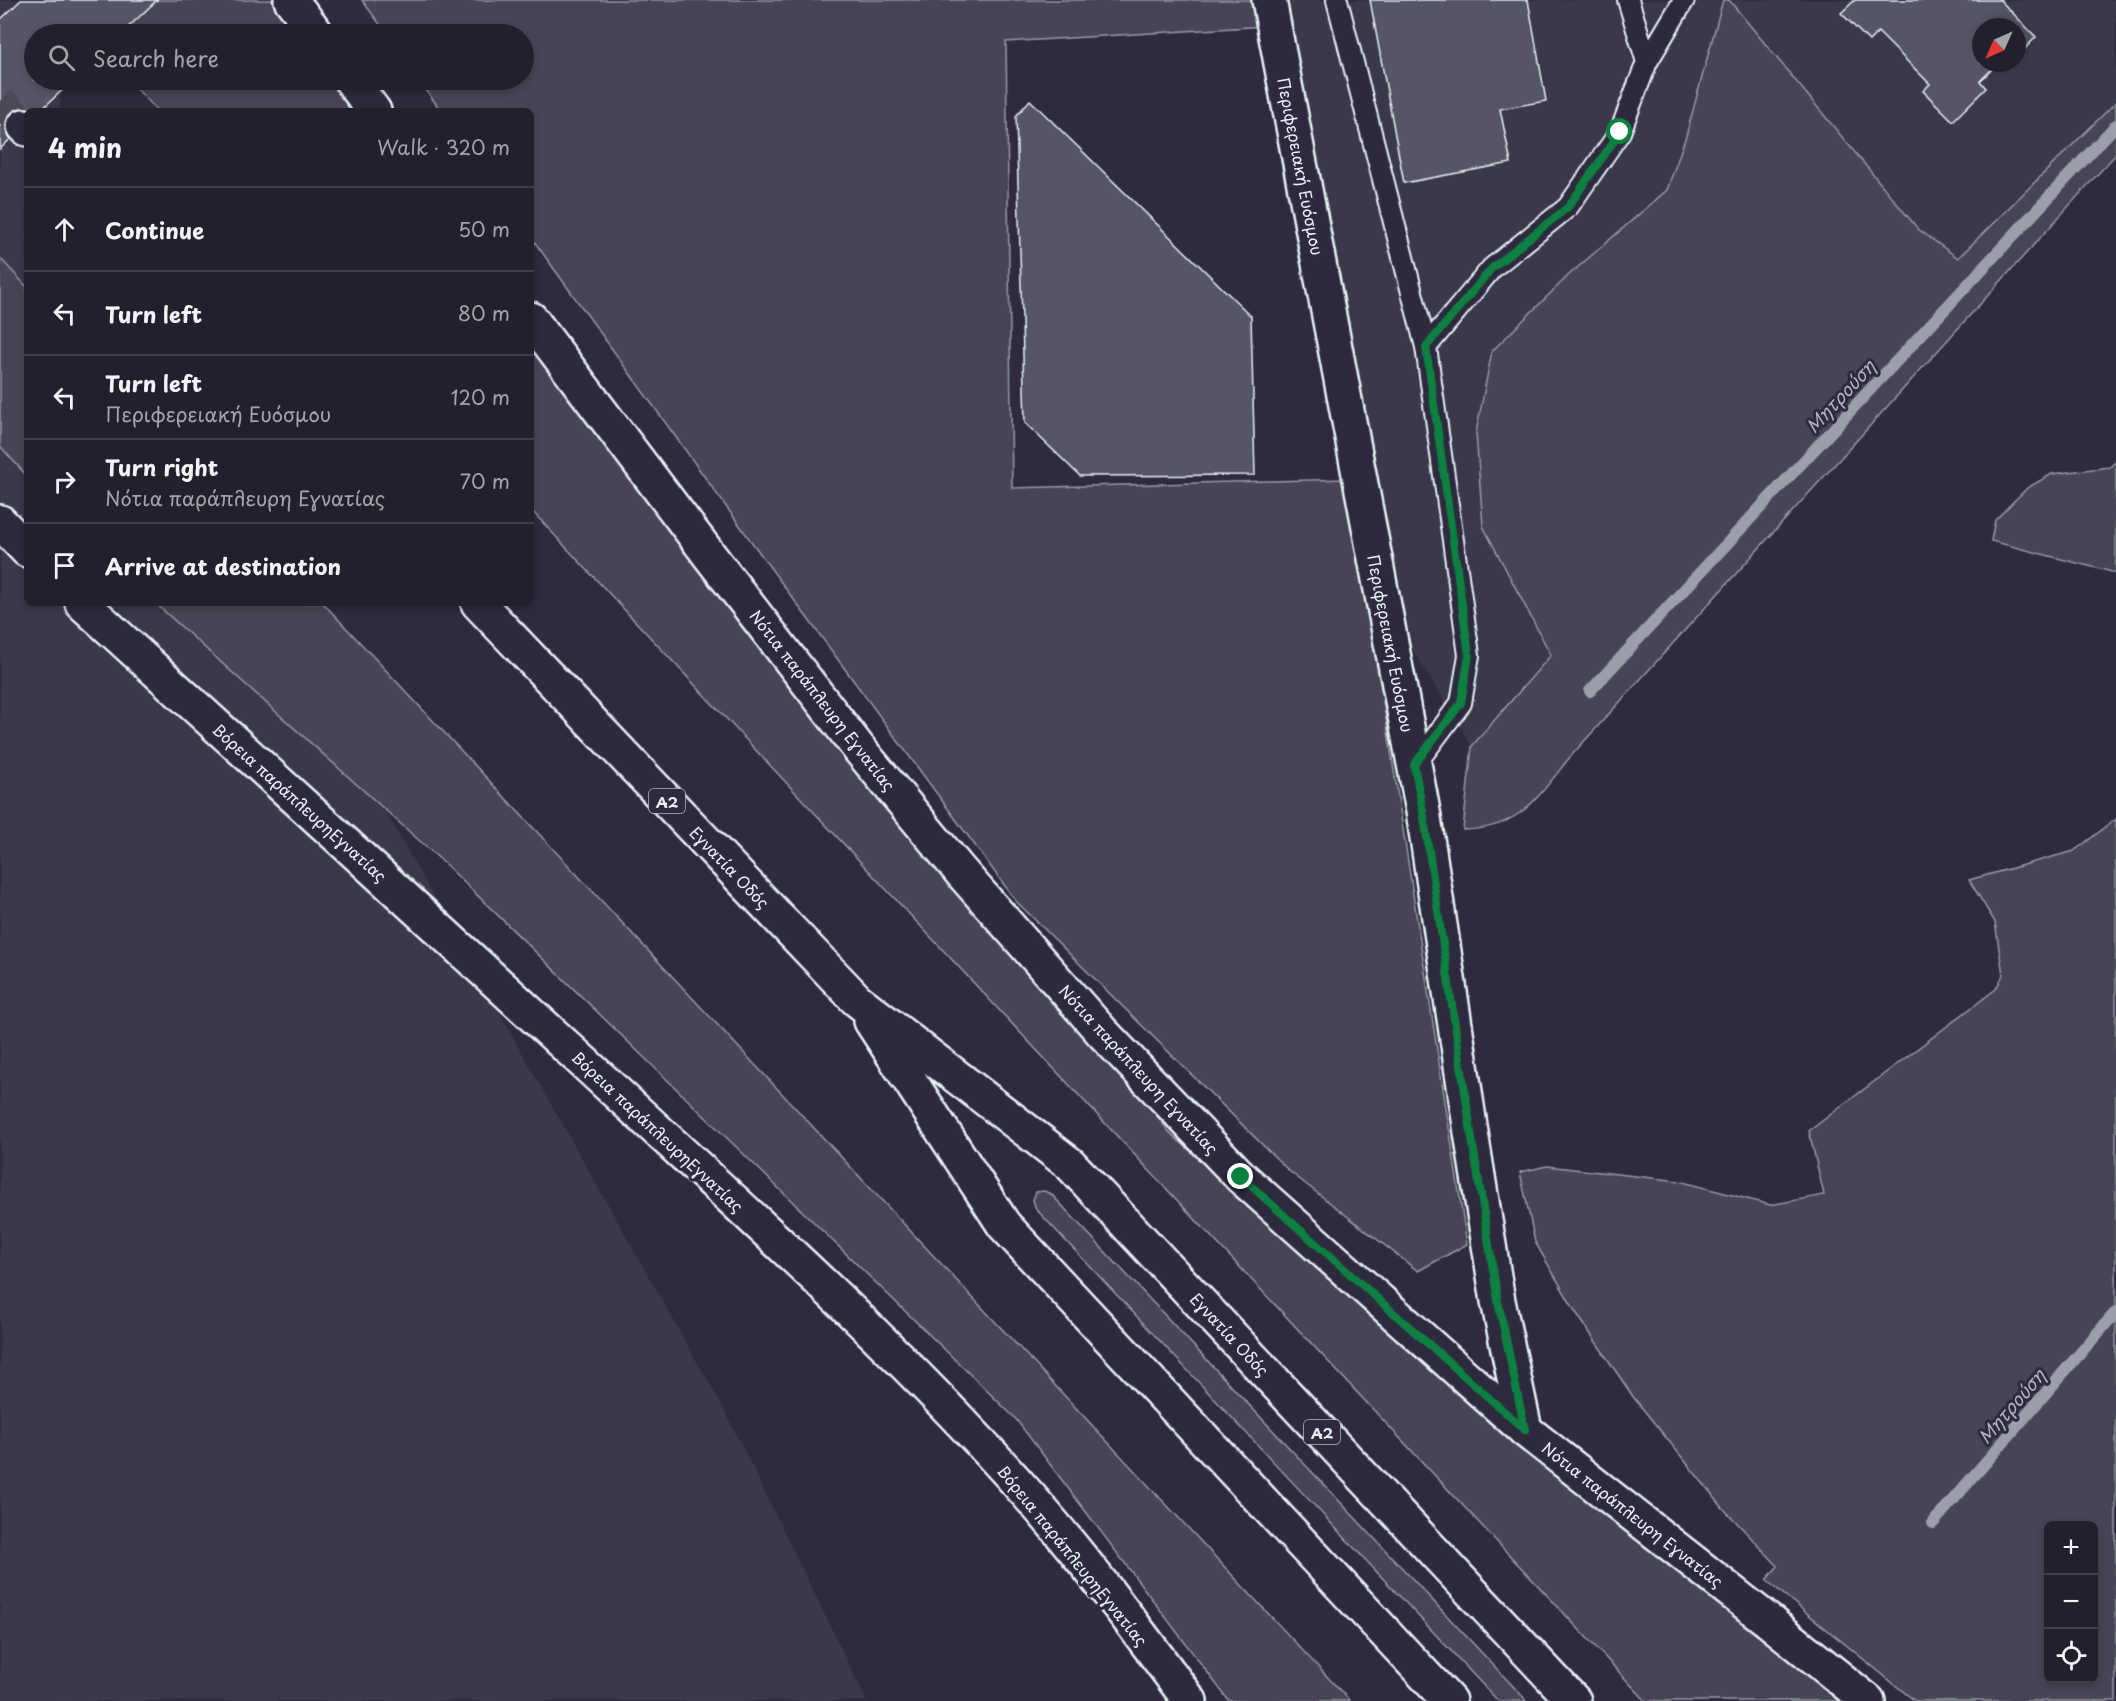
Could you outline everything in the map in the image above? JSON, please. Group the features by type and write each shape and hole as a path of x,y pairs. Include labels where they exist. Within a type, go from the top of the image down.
{"main road":[{"name":"Περιφερειακή Ευόσμου","path":"1269,0 1423,811 1496,1289 1525,1430"},
{"path":"296,2 310,24"},
{"path":"358,90 372,108"},
{"name":"Νότια παράπλευρη Εγνατίας","path":"534,323 860,750 961,872 1102,1032 1241,1177 1525,1430 1868,1701"},
{"path":"0,522 24,547"},
{"name":"Βόρεια παράπλευρηΕγνατίας","path":"85,606 329,828 857,1317 944,1404 1031,1499 1110,1596 1190,1701"},
{"name":"Εγνατία Οδός","path":"481,606 857,1000 1070,1164 1574,1701"},
{"name":"Εγνατία Οδός","path":"857,1000 1004,1225 1449,1701"}],"lane":[{"path":"1337,0 1426,347 1469,655 1461,703 1414,765"},
{"path":"1628,0 1647,62"},
{"path":"1426,347 1492,268 1568,207 1620,132 1647,62 1684,0"}],"shaded area":[{"path":"0,0 59,0 60,24 24,24 24,90 60,90 60,108 24,108 24,606 269,606 724,1409 867,1701 0,1701"},
{"path":"54,0 300,0 318,24 77,24"},
{"path":"362,0 1259,0 1266,26 1006,42 1012,488 1349,479 1467,1244 1418,1271 1289,1171 1016,901 534,241 534,108 439,108 426,90 534,90 534,24 380,24"},
{"path":"1284,0 2116,0 2116,102 1958,258 1918,229 1472,746 1402,633"},
{"path":"1723,0 1729,0 1918,229 1958,258 2116,102 2116,154 1570,757 1537,798 1513,817 1499,824 1463,830 1472,746 1551,655 1483,526 1476,433 1492,351 1570,274 1667,190 1686,136"},
{"path":"138,90 369,90 383,108 155,108"},
{"path":"0,258 24,284 24,473 0,446"},
{"path":"534,305 1170,1133 1494,1419 1845,1701 1646,1701 534,513"},
{"path":"2116,461 2116,573 1991,541 1995,520 2027,488 2052,474 2110,467"},
{"path":"158,606 326,606 1350,1701 1229,1701 1015,1418 442,861"},
{"path":"2116,819 2116,1701 1915,1701 1766,1580 1778,1566 1723,1508 1634,1398 1575,1311 1535,1242 1520,1172 1547,1166 1679,1181 1770,1205 1824,1195 1809,1131 1996,989 2003,975 1995,922 1969,880 2074,851"},
{"path":"1044,1191 1051,1194 1527,1701 1498,1701 1036,1209 1033,1200 1036,1192"}],"building":[{"path":"21,0 157,0 132,24 24,24 24,90 62,90 43,108 24,108 24,126 0,149 0,20"},
{"path":"1370,0 1528,0 1546,101 1500,109 1511,163 1404,183"},
{"path":"1855,0 2000,0 2018,18 1972,18 1972,72 1989,72 1980,81 1986,88 1953,121 1923,91 1930,84 1878,32 1869,41 1841,13"},
{"path":"2026,27 2036,37 2026,48"},
{"path":"1030,100 1251,316 1255,475 1080,476 1025,423 1016,116"}],"waterway":[{"name":"Μητρούση","path":"1590,691 2116,125"},
{"name":"Μητρούση","path":"1933,1523 2116,1312"}],"tunnel":[{"path":"0,101 24,126"}],"route":[{"path":"1241,1177 1525,1430 1498,1301 1414,765 1461,703 1469,655 1426,347 1492,268 1568,207 1620,132"}]}
